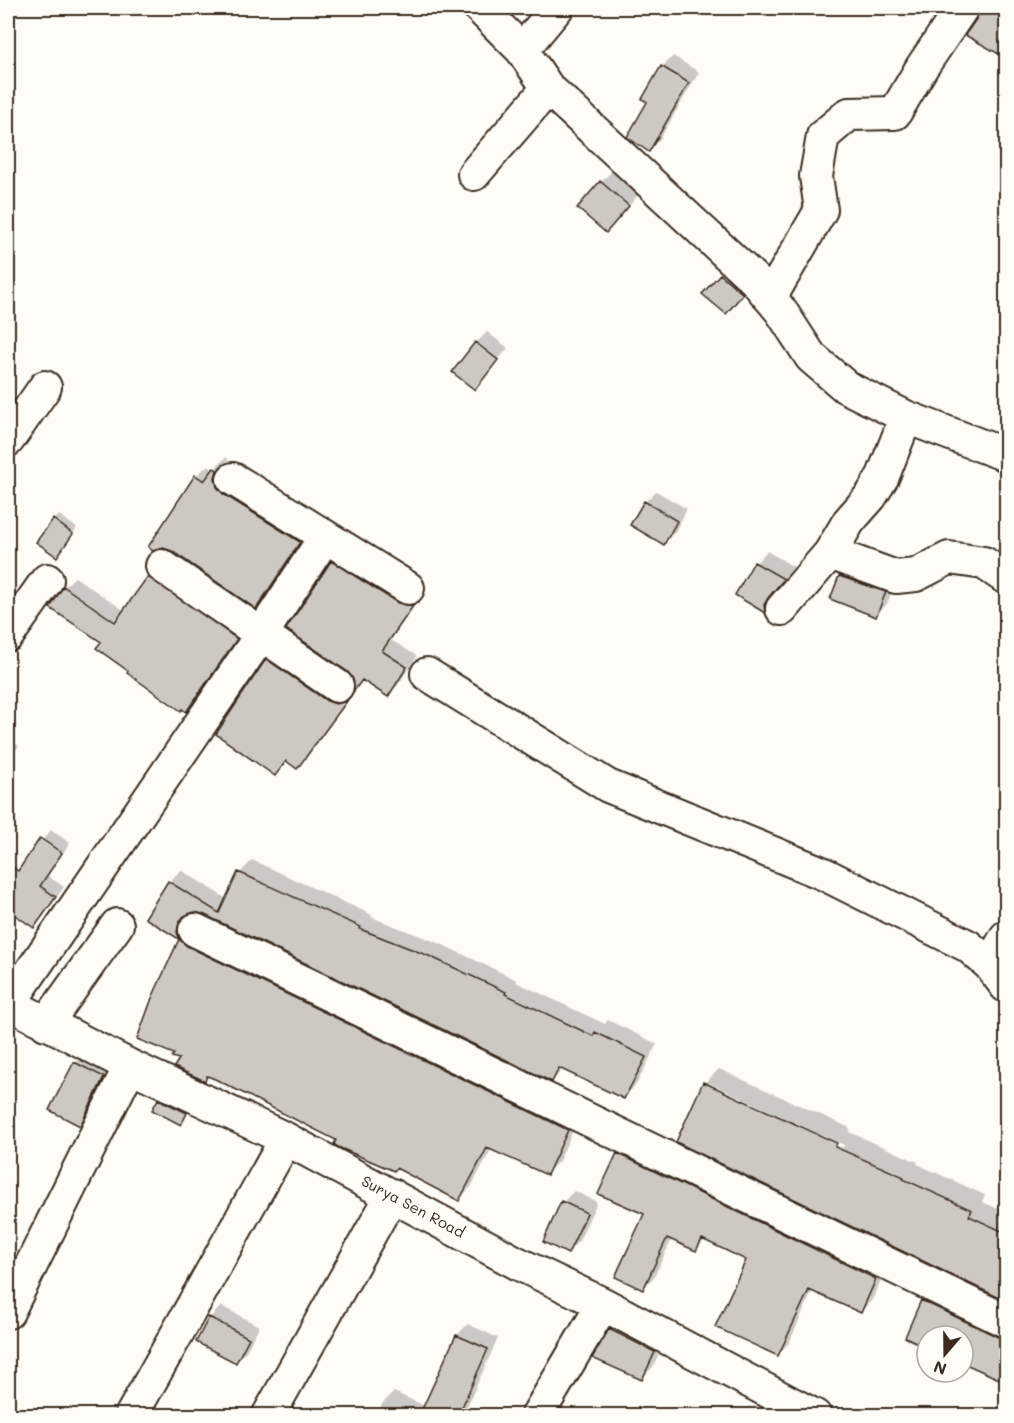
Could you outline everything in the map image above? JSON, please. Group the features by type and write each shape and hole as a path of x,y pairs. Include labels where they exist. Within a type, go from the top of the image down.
{"street":[{"path":"480,8 522,50 548,88 729,255 781,311 811,357 846,387 906,417 1006,455"},
{"path":"522,50 557,8"},
{"path":"770,298 821,210 816,176 823,136 849,114 895,113 922,67 962,8"},
{"path":"474,174 548,88"},
{"path":"8,440 45,387"},
{"path":"782,609 830,553 849,521 871,495 883,476 906,417"},
{"path":"233,479 408,588"},
{"path":"8,1004 261,635 325,537"},
{"path":"830,553 896,577 916,575 949,558 984,563 1006,578"},
{"path":"162,566 337,686"},
{"path":"8,635 47,580"},
{"path":"427,674 608,786 822,873 968,946 998,975"},
{"path":"46,1024 117,925"},
{"path":"195,930 1006,1321"},
{"path":"998,975 1006,937"},
{"name":"Surya Sen Road","path":"8,1004 130,1066 286,1139 517,1263 603,1304 815,1416"},
{"path":"8,1312 130,1066"},
{"path":"131,1416 286,1139"},
{"path":"268,1416 392,1195"},
{"path":"537,1416 603,1304"}],"building":[{"path":"980,8 1006,8 1006,58 965,35 977,18"},
{"path":"661,66 689,83 649,152 627,137 647,102 642,99"},
{"path":"600,181 629,206 606,233 577,208"},
{"path":"720,274 743,294 726,314 702,294"},
{"path":"475,342 498,360 475,390 452,372"},
{"path":"214,468 217,470 215,478 217,487 223,494 300,542 256,609 172,551 163,548 153,551 148,547 195,475 204,481"},
{"path":"644,501 677,521 664,545 630,525"},
{"path":"53,519 73,534 57,557 36,542"},
{"path":"331,561 398,603 413,606 382,651 407,667 388,697 362,680 354,691 353,679 348,672 286,629"},
{"path":"754,562 784,579 764,605 765,613 735,595"},
{"path":"148,576 237,639 186,712 182,709 181,711 127,673 128,671 96,648 101,642 50,608 63,586 115,622"},
{"path":"839,576 886,592 876,617 830,599"},
{"path":"266,659 327,701 336,704 347,701 297,769 286,761 275,776 216,734"},
{"path":"40,838 62,853 40,886 56,897 34,928 8,910 8,863 18,871"},
{"path":"238,872 361,927 360,929 429,956 593,1036 595,1032 646,1057 624,1099 559,1068 552,1082 203,914 194,912 184,916 177,932 180,940 187,946 568,1130 547,1175 487,1148 459,1201 396,1168 394,1171 338,1147 334,1144 336,1140 215,1079 207,1076 205,1081 174,1067 179,1059 172,1057 174,1054 137,1039 152,998 179,939 145,918 168,881 219,913"},
{"path":"74,1062 104,1077 80,1126 49,1110"},
{"path":"703,1082 837,1143 835,1147 972,1210 969,1216 1006,1233 1006,1301 676,1142"},
{"path":"158,1099 187,1113 181,1125 152,1110"},
{"path":"617,1153 876,1279 861,1313 809,1290 778,1356 715,1327 746,1260 702,1239 696,1251 667,1238 643,1290 615,1277 644,1214 598,1194"},
{"path":"561,1201 587,1213 568,1254 543,1242"},
{"path":"921,1300 971,1324 915,1324 915,1342 905,1337"},
{"path":"209,1317 249,1338 236,1363 196,1342"},
{"path":"975,1326 1006,1339 1006,1382 975,1368"},
{"path":"609,1329 655,1352 642,1380 592,1358"},
{"path":"456,1335 488,1349 458,1416 419,1416"}]}
